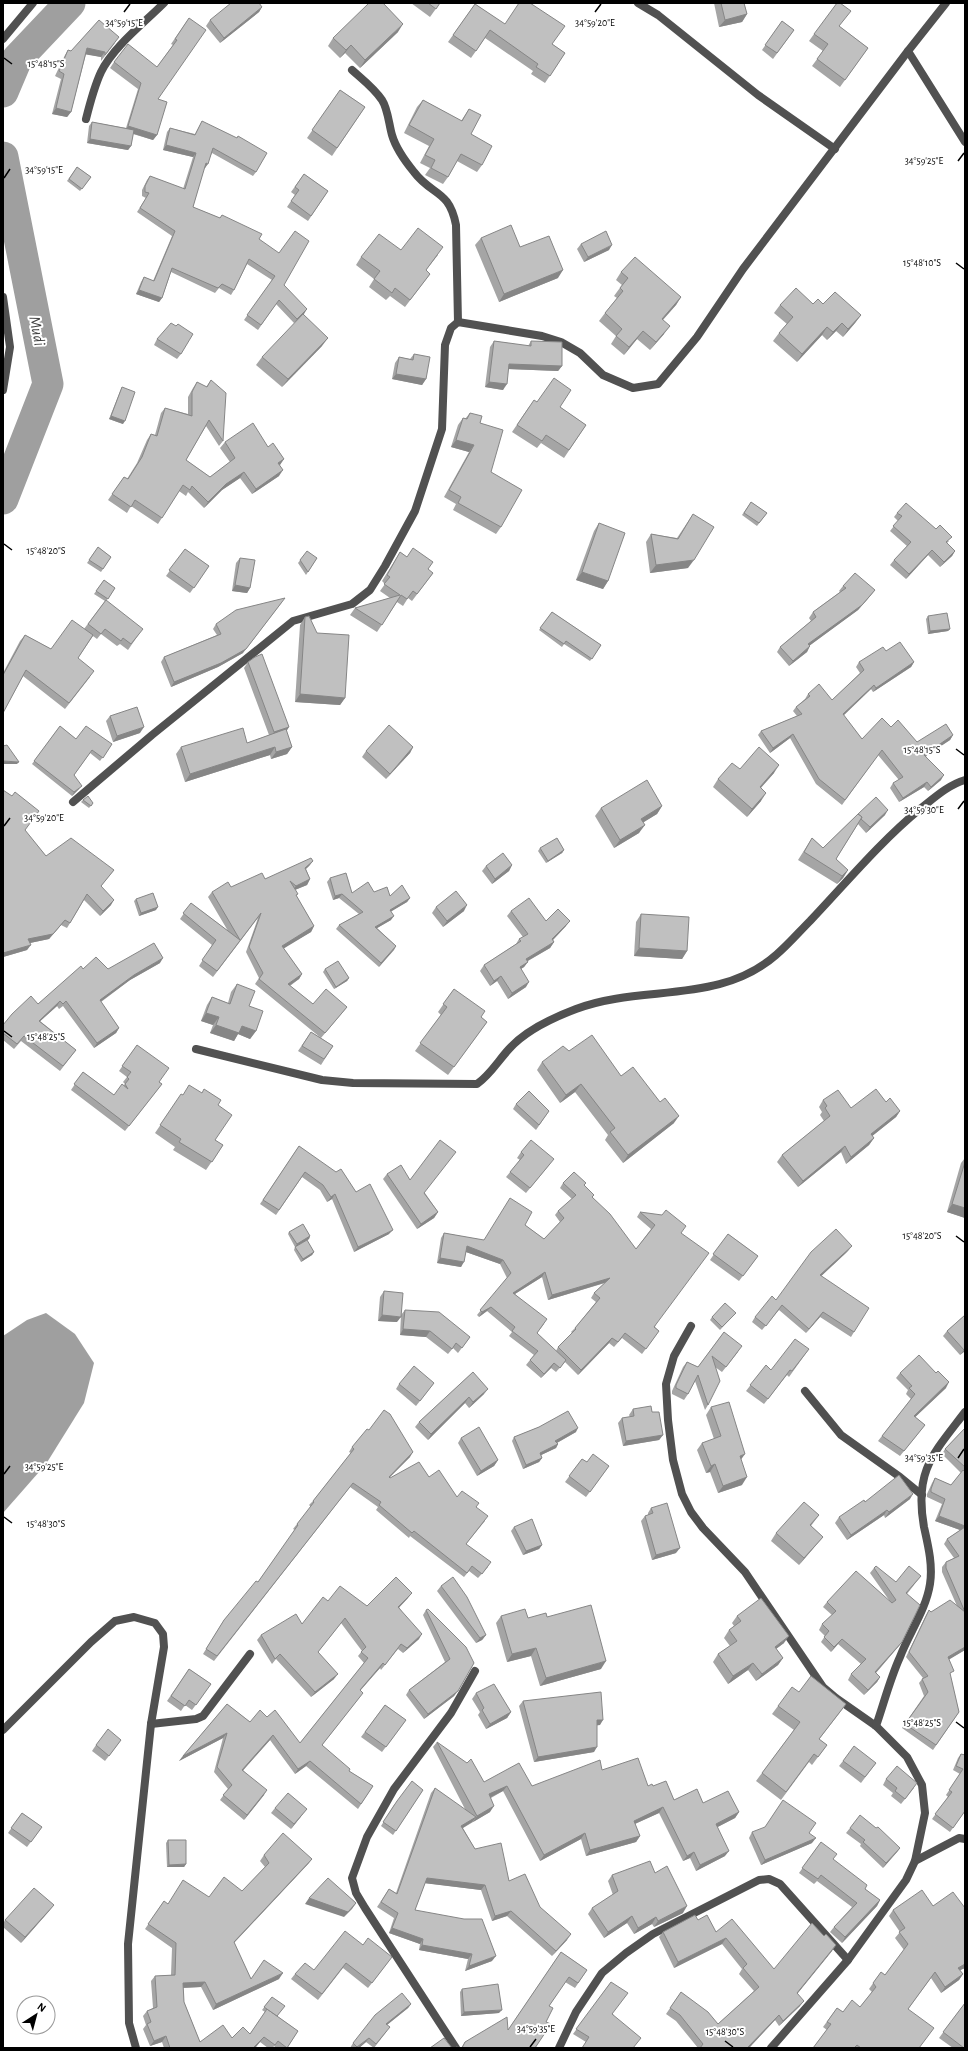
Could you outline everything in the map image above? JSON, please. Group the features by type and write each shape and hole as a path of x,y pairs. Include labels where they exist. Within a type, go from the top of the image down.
{"street":[{"path":"3,40 33,3"},
{"path":"86,119 94,89 102,70 116,50 164,3"},
{"path":"638,3 658,15 758,95 835,149"},
{"path":"458,322 542,336 561,342 580,353 603,375 633,388 658,384 697,337 743,269 946,3"},
{"path":"908,51 965,142"},
{"path":"352,70 372,88 383,102 393,138 399,152 415,174 445,198 453,210 456,225 458,322"},
{"path":"3,297 10,347 3,390"},
{"path":"73,802 152,735 293,621 352,604 370,590 415,511 442,429 445,345 451,328 458,322"},
{"path":"196,1049 322,1080 353,1083 477,1084 485,1078 509,1048 522,1036 576,1009 612,1000 718,986 743,977 776,956 900,826 940,793 965,780"},
{"path":"691,1326 674,1356 666,1384 668,1420 673,1460 682,1494 691,1512 703,1528 745,1572 823,1687 876,1726 907,1757 922,1785 925,1812 915,1862 892,1900 848,1960 771,2048"},
{"path":"805,1391 841,1435 900,1477 922,1496"},
{"path":"876,1726 899,1658 926,1600 930,1583 930,1559 922,1513 922,1482 932,1455 965,1412"},
{"path":"3,1730 115,1621 134,1617 155,1623 163,1634 164,1647 151,1724 128,1944 129,2023 136,2048"},
{"path":"151,1724 196,1719 203,1716 250,1654"},
{"path":"456,2048 365,1908 356,1893 352,1878 366,1837 394,1789 451,1713 475,1672"},
{"path":"915,1862 959,1838 965,1840"},
{"path":"559,2048 576,2012 602,1973 626,1953 654,1934 759,1880 769,1879 780,1884 848,1960"}],"shaded area":[{"path":"46,1313 75,1334 94,1363 84,1403 46,1464 3,1513 3,1336 27,1320"}],"building":[{"path":"231,3 259,3 262,7 224,38 210,20"},
{"path":"369,3 383,3 403,24 365,60 351,45 346,50 333,38"},
{"path":"428,3 440,3 436,9"},
{"path":"519,3 530,3 565,26 552,44 565,53 550,76 536,67 538,64 490,30 476,51 453,35 475,4 505,24"},
{"path":"721,3 744,3 747,14 725,20"},
{"path":"837,3 840,3 851,11 839,26 868,48 845,80 817,59 828,44 814,34"},
{"path":"189,18 206,30 158,99 167,102 157,135 128,126 141,83 114,62 128,44 157,67 177,40 175,39"},
{"path":"99,20 119,37 105,55 105,52 87,48 71,112 56,108 64,74 59,71 68,50 71,51"},
{"path":"782,21 794,30 777,53 765,45"},
{"path":"340,90 365,107 337,148 312,130"},
{"path":"423,100 462,121 469,109 481,115 471,134 492,146 482,165 461,154 448,177 431,168 435,160 425,155 434,139 409,125"},
{"path":"202,121 237,138 238,136 267,153 256,172 213,148 208,164 206,163 193,207 220,218 222,215 262,234 259,239 279,253 295,231 309,241 284,285 307,309 297,319 279,300 261,325 247,315 275,276 249,259 234,290 222,284 218,288 172,268 162,298 139,290 144,277 154,281 175,231 140,208 149,193 145,192 145,186 150,176 185,189 196,153 166,145 170,128 195,135"},
{"path":"92,122 134,130 131,146 90,139"},
{"path":"77,167 91,177 82,189 69,179"},
{"path":"304,174 328,191 311,216 291,201 299,190 295,187"},
{"path":"511,225 520,247 549,236 563,270 504,294 481,238"},
{"path":"418,228 443,247 426,270 430,274 410,300 395,288 392,293 374,279 380,271 361,257 379,234 401,250"},
{"path":"606,231 612,245 588,257 581,244"},
{"path":"635,257 681,297 662,319 670,326 656,342 643,331 629,347 616,336 622,329 605,313 623,291 620,288 628,278 621,272"},
{"path":"796,288 813,304 818,299 823,304 835,292 861,315 848,329 842,323 833,332 827,327 802,354 779,333 793,317 780,305"},
{"path":"303,314 328,338 288,379 262,357"},
{"path":"171,323 176,326 178,324 193,334 181,354 157,339"},
{"path":"494,341 531,346 531,341 562,342 562,366 509,364 507,384 489,382"},
{"path":"414,354 430,357 426,379 396,374 399,357 413,360"},
{"path":"554,378 571,390 560,407 586,425 569,450 546,435 542,441 517,425 534,400 537,402"},
{"path":"211,380 226,393 223,441 209,420 186,460 210,477 235,458 225,442 253,423 268,447 273,443 284,459 278,463 283,470 256,489 244,472 226,484 208,502 192,486 190,490 183,485 162,518 135,500 131,507 112,494 124,477 128,479 142,457 151,434 157,436 165,408 192,416 192,392 197,382 207,387"},
{"path":"122,387 135,392 125,421 111,416"},
{"path":"470,413 482,416 480,423 503,430 491,472 522,490 501,527 458,503 461,497 449,490 474,445 456,440 463,418 467,419"},
{"path":"751,502 767,513 759,523 744,513"},
{"path":"906,503 936,529 940,525 952,537 946,542 955,551 944,562 932,550 909,574 894,560 911,542 893,526 902,516 897,513"},
{"path":"693,514 714,527 694,560 656,565 651,534 678,539"},
{"path":"599,523 625,533 608,581 582,572"},
{"path":"98,547 111,557 103,569 89,560"},
{"path":"413,548 433,562 428,569 433,573 417,594 413,591 407,599 401,595 382,625 355,608 400,595 384,584 390,577 387,575 400,552 407,557"},
{"path":"185,549 209,566 194,588 169,570"},
{"path":"307,551 317,558 308,572 300,560"},
{"path":"240,558 255,560 250,588 235,585"},
{"path":"855,573 875,590 862,605 808,644 810,646 793,661 780,647 816,617 813,612 846,588 843,586"},
{"path":"104,580 115,588 108,599 96,591"},
{"path":"285,598 246,649 221,663 174,682 164,657 221,634 216,624 236,610"},
{"path":"106,600 143,629 131,644 123,638 121,641 105,629 101,634 88,624"},
{"path":"552,612 601,645 592,659 566,641 564,644 540,628"},
{"path":"947,613 950,629 930,631 928,616"},
{"path":"309,616 317,633 349,635 345,698 300,694 305,617"},
{"path":"72,620 93,635 78,658 94,671 69,703 26,670 3,713 3,675 25,635 51,649"},
{"path":"900,642 914,662 876,688 874,685 843,714 862,739 882,718 891,727 898,720 917,742 946,724 953,735 924,755 944,775 931,787 927,782 903,798 893,783 903,777 882,750 845,800 819,779 793,734 773,748 761,731 802,714 796,707 810,696 808,694 819,684 832,700 864,670 859,662 883,647 886,651"},
{"path":"262,654 289,727 274,732 248,662"},
{"path":"137,707 144,727 117,736 110,716"},
{"path":"389,725 413,747 390,774 366,751"},
{"path":"60,726 76,739 86,726 112,744 103,758 92,750 74,775 82,786 74,792 34,761"},
{"path":"243,728 247,743 286,729 292,747 276,752 275,747 190,774 181,747"},
{"path":"7,745 19,762 3,761 3,746"},
{"path":"759,747 779,765 760,787 766,793 752,809 718,779 732,763 740,769"},
{"path":"647,780 662,806 641,819 645,825 620,840 601,808"},
{"path":"3,790 12,796 15,792 39,811 25,830 46,856 71,838 114,870 101,886 114,900 103,911 87,894 70,923 65,920 53,934 28,939 31,945 3,953 4,892"},
{"path":"88,796 93,803 91,806 83,800"},
{"path":"876,797 888,810 870,827 858,814"},
{"path":"858,814 862,817 836,859 848,870 842,876 804,852 812,838 823,848"},
{"path":"557,838 564,850 548,861 540,848"},
{"path":"503,853 512,865 495,879 486,866"},
{"path":"311,858 313,861 305,868 310,879 296,886 290,881 298,894 296,895 314,926 282,946 302,974 288,984 313,1004 326,989 347,1007 325,1033 259,979 263,973 249,947 261,913 217,971 202,960 216,940 183,913 191,903 240,940 212,892 228,882 231,887 262,873 265,879"},
{"path":"346,873 352,893 368,882 374,892 387,887 390,896 402,885 410,898 390,910 394,916 375,927 396,946 381,963 339,925 363,912 342,894 335,896 330,878"},
{"path":"456,891 467,905 447,921 436,907"},
{"path":"153,893 158,907 141,913 136,899"},
{"path":"529,898 546,921 558,909 570,921 552,939 554,942 526,959 528,962 520,967 529,982 512,993 501,976 494,981 484,965 521,941 519,939 528,934 511,911"},
{"path":"641,914 689,917 687,951 639,948"},
{"path":"154,943 163,958 134,975 100,1000 119,1028 97,1043 66,1001 63,1004 60,1001 39,1021 76,1050 63,1066 24,1036 17,1044 3,1033 3,1025 31,996 38,1004 81,966 83,969 96,957 108,969"},
{"path":"338,961 349,978 336,987 325,969"},
{"path":"237,984 255,991 249,1006 263,1011 256,1031 242,1026 239,1033 216,1025 219,1017 206,1013 212,997 230,1004"},
{"path":"454,989 485,1011 481,1017 487,1022 454,1067 420,1043 447,1007 443,1004"},
{"path":"311,1032 333,1046 324,1059 302,1046"},
{"path":"592,1035 621,1076 633,1067 660,1102 665,1098 679,1116 628,1155 610,1132 615,1128 581,1084 566,1095 542,1062 563,1046 569,1051"},
{"path":"137,1045 169,1068 159,1082 162,1084 129,1126 74,1084 83,1072 114,1095 122,1084 128,1089 125,1084 129,1079 127,1077 131,1072 122,1066"},
{"path":"189,1085 202,1093 204,1089 221,1100 218,1105 232,1115 215,1140 223,1145 212,1162 179,1142 181,1139 160,1125"},
{"path":"876,1089 886,1102 890,1098 900,1111 871,1134 874,1138 851,1157 845,1146 803,1181 782,1155 830,1116 825,1108 827,1106 823,1100 838,1090 851,1108"},
{"path":"529,1091 549,1111 539,1125 516,1104"},
{"path":"440,1140 456,1152 424,1193 438,1212 421,1224 387,1174 401,1165 410,1180"},
{"path":"531,1140 554,1159 530,1188 510,1172 524,1155 521,1152"},
{"path":"299,1146 336,1172 341,1169 356,1192 370,1184 393,1230 358,1247 335,1194 331,1197 323,1185 305,1172 279,1210 263,1200"},
{"path":"965,1162 965,1208 952,1204"},
{"path":"574,1172 586,1183 584,1185 594,1195 592,1197 610,1214 636,1249 655,1225 640,1212 662,1215 666,1210 686,1226 681,1233 709,1253 654,1327 659,1331 646,1349 625,1333 618,1342 612,1338 581,1370 558,1347 576,1329 575,1328 600,1298 594,1293 610,1278 552,1295 545,1272 513,1293 547,1319 537,1333 566,1360 560,1368 554,1363 544,1374 530,1360 538,1351 512,1331 515,1327 491,1307 482,1312 480,1310 511,1273 503,1260 467,1246 464,1262 440,1258 444,1233 484,1240 510,1198 532,1212 525,1225 544,1239 564,1218 558,1211 576,1195 563,1183"},
{"path":"303,1224 310,1236 297,1244 289,1232"},
{"path":"836,1229 852,1246 820,1275 869,1308 854,1332 823,1312 809,1329 782,1305 766,1326 755,1317 772,1296 776,1300 811,1252"},
{"path":"728,1234 758,1256 743,1276 713,1254"},
{"path":"307,1240 314,1252 303,1259 295,1247"},
{"path":"384,1291 403,1293 401,1317 382,1315"},
{"path":"725,1303 736,1313 722,1327 712,1317"},
{"path":"405,1310 439,1312 470,1337 462,1348 456,1343 452,1349 430,1331 403,1329"},
{"path":"965,1315 965,1349 964,1350 947,1331"},
{"path":"724,1332 742,1346 726,1367 712,1356 720,1381 708,1405 698,1375 688,1394 676,1388 676,1385 687,1362 698,1367"},
{"path":"795,1339 809,1349 792,1371 790,1370 768,1399 750,1385 766,1365 771,1370"},
{"path":"919,1355 936,1373 938,1371 949,1382 914,1416 925,1425 904,1451 882,1436 915,1394 909,1388 912,1386 900,1373"},
{"path":"414,1366 434,1383 420,1401 399,1384"},
{"path":"473,1372 488,1389 473,1402 469,1397 431,1434 419,1422"},
{"path":"729,1402 745,1454 740,1456 747,1477 723,1486 715,1464 711,1466 702,1443 721,1436 711,1407"},
{"path":"651,1406 652,1412 659,1412 663,1435 626,1441 622,1418 634,1416 633,1409"},
{"path":"384,1410 390,1414 413,1452 389,1477 390,1478 419,1462 429,1477 439,1470 457,1497 462,1491 479,1503 476,1507 488,1516 466,1544 491,1562 482,1574 472,1566 467,1573 414,1531 412,1533 379,1505 381,1502 353,1483 217,1656 206,1649 224,1620 256,1581 258,1582 298,1525 297,1524 314,1502 313,1501 354,1449 352,1447 367,1429 369,1430"},
{"path":"568,1411 578,1428 555,1441 558,1444 540,1453 542,1458 526,1465 514,1437 539,1427"},
{"path":"479,1427 498,1460 481,1471 461,1438"},
{"path":"965,1428 965,1467 945,1449"},
{"path":"593,1454 609,1466 590,1492 569,1476 582,1459 587,1462"},
{"path":"963,1470 965,1472 965,1526 939,1516 945,1499 931,1492 935,1478 951,1485"},
{"path":"899,1475 913,1494 889,1512 887,1510 851,1535 839,1517 864,1500 865,1502"},
{"path":"804,1502 819,1515 810,1525 823,1537 804,1558 776,1533"},
{"path":"667,1503 680,1548 656,1555 645,1516 653,1513 651,1508"},
{"path":"532,1519 542,1545 526,1551 514,1527"},
{"path":"965,1527 965,1612 946,1568 946,1562 959,1556 947,1539"},
{"path":"876,1566 896,1582 909,1566 921,1576 906,1593 920,1605 902,1642 875,1672 880,1677 868,1690 851,1674 866,1659 842,1639 834,1647 824,1637 829,1631 822,1624 836,1611 827,1602 856,1571 892,1603 896,1600 874,1568"},
{"path":"396,1577 412,1593 398,1607 422,1634 407,1648 401,1644 385,1665 383,1663 360,1690 363,1693 322,1745 350,1769 349,1771 373,1786 361,1804 310,1761 298,1769 273,1735 242,1770 267,1790 247,1815 223,1795 232,1785 217,1767 227,1733 183,1756 227,1704 250,1722 260,1710 267,1717 275,1710 300,1743 368,1658 361,1652 366,1647 345,1618 318,1652 338,1674 315,1692 280,1654 275,1659 261,1635 296,1614 302,1624 323,1597 328,1601 340,1586 367,1606"},
{"path":"453,1577 467,1597 486,1635 480,1638 441,1586"},
{"path":"761,1598 789,1636 775,1647 783,1658 762,1674 753,1663 733,1676 718,1654 737,1641 729,1630 741,1621 737,1616"},
{"path":"950,1600 965,1612 965,1647 948,1657 954,1671 950,1673 959,1712 936,1745 905,1724 928,1692 922,1679 928,1676 909,1652 929,1610 931,1612"},
{"path":"591,1605 606,1661 546,1678 536,1648 512,1654 501,1616 525,1609 528,1618 546,1613 547,1617"},
{"path":"428,1609 466,1647 474,1663 458,1691 428,1714 409,1690 450,1659 426,1610"},
{"path":"189,1669 211,1684 196,1705 189,1700 185,1706 171,1696"},
{"path":"811,1676 846,1704 819,1739 827,1745 818,1757 814,1754 786,1792 762,1773 800,1722 778,1706 792,1687 799,1692"},
{"path":"494,1684 511,1712 490,1724 482,1710 484,1708 476,1693"},
{"path":"601,1692 603,1720 597,1720 597,1747 538,1757 523,1701"},
{"path":"385,1705 406,1720 386,1747 365,1732"},
{"path":"108,1729 121,1740 109,1756 96,1745"},
{"path":"437,1742 467,1763 471,1759 484,1782 519,1763 532,1786 600,1760 602,1770 638,1758 648,1786 652,1784 653,1786 666,1781 674,1800 697,1789 703,1803 728,1791 739,1812 716,1824 729,1851 700,1865 694,1852 687,1856 663,1807 634,1821 640,1836 590,1850 585,1833 544,1855 507,1786 489,1794 494,1806 477,1816"},
{"path":"854,1746 876,1763 865,1777 843,1761"},
{"path":"961,1754 965,1755 965,1811 953,1828 935,1814 952,1792 949,1790 963,1769 956,1766"},
{"path":"897,1766 917,1783 905,1799 895,1791 897,1788 886,1779"},
{"path":"412,1781 423,1790 396,1831 383,1822"},
{"path":"435,1788 476,1817 461,1826 475,1849 501,1843 509,1881 525,1874 540,1907 571,1934 556,1951 511,1911 495,1916 485,1885 427,1878 415,1910 464,1919 482,1919 496,1956 469,1966 472,1954 422,1945 423,1939 392,1928 398,1913 381,1902 389,1889 397,1894"},
{"path":"288,1793 307,1809 294,1824 275,1808"},
{"path":"783,1800 816,1823 809,1833 816,1838 765,1860 752,1832 765,1827"},
{"path":"22,1813 42,1827 31,1842 11,1828"},
{"path":"860,1815 876,1828 878,1827 900,1848 886,1863 863,1842 865,1840 850,1828"},
{"path":"283,1833 312,1859 234,1942 251,1979 264,1960 283,1973 216,2004 205,1982 183,1983 184,2002 200,2042 223,2025 232,2038 243,2027 250,2034 267,2009 298,2031 287,2048 278,2041 275,2045 264,2037 253,2048 170,2048 166,2036 154,2041 147,2024 151,2022 147,2011 157,2007 155,1976 175,1975 176,1943 148,1924 164,1901 168,1904 183,1880 209,1897 224,1877 242,1891 269,1863 264,1855"},
{"path":"168,1840 186,1840 186,1864 169,1865"},
{"path":"821,1842 837,1854 833,1859 867,1885 865,1889 880,1900 845,1937 834,1927 857,1903 821,1875 818,1879 802,1868"},
{"path":"650,1861 655,1873 667,1866 687,1906 658,1921 656,1917 638,1928 632,1916 608,1932 592,1908 618,1891 612,1875"},
{"path":"328,1878 356,1903 348,1912 309,1898"},
{"path":"34,1888 54,1905 25,1937 5,1920"},
{"path":"922,1890 933,1906 953,1892 965,1908 965,1964 958,1968 963,1974 945,1987 935,1972 908,2009 934,2028 919,2048 861,2048 857,2045 854,2048 813,2048 831,2024 827,2022 837,2008 843,2012 852,2000 860,2007 876,1987 873,1983 881,1972 885,1975 908,1944 899,1932 905,1928 893,1910"},
{"path":"695,1915 698,1920 707,1915 716,1932 732,1919 774,1969 812,1923 824,1936 826,1934 836,1945 797,1993 804,2001 783,2021 779,2015 748,2048 700,2048 703,2044 680,2015 670,2008 681,1992 708,2012 718,2024 759,1987 743,1968 747,1964 726,1938 678,1962 663,1932"},
{"path":"345,1931 363,1945 368,1938 392,1957 372,1983 346,1963 322,1994 295,1974 305,1963 314,1970"},
{"path":"561,1952 587,1970 578,1983 569,1977 549,2006 553,2008 546,2022 551,2024 535,2048 462,2048 465,2042 507,2017 508,2030"},
{"path":"611,1982 628,1993 612,2014 641,2038 633,2048 582,2048 589,2037 576,2029"},
{"path":"498,1984 502,2010 464,2012 462,1989"},
{"path":"402,1993 411,2004 386,2024 390,2027 376,2044 369,2038 357,2047 353,2043 375,2015"},
{"path":"272,1997 285,2006 277,2016 264,2007"},
{"path":"965,2003 965,2048 964,2048 943,2032"},
{"path":"444,2038 452,2048 430,2048"}],"waterway":[{"name":"Mudi","path":"3,92 17,59 70,3"},
{"name":"Mudi","path":"3,157 48,384 3,499"}]}
